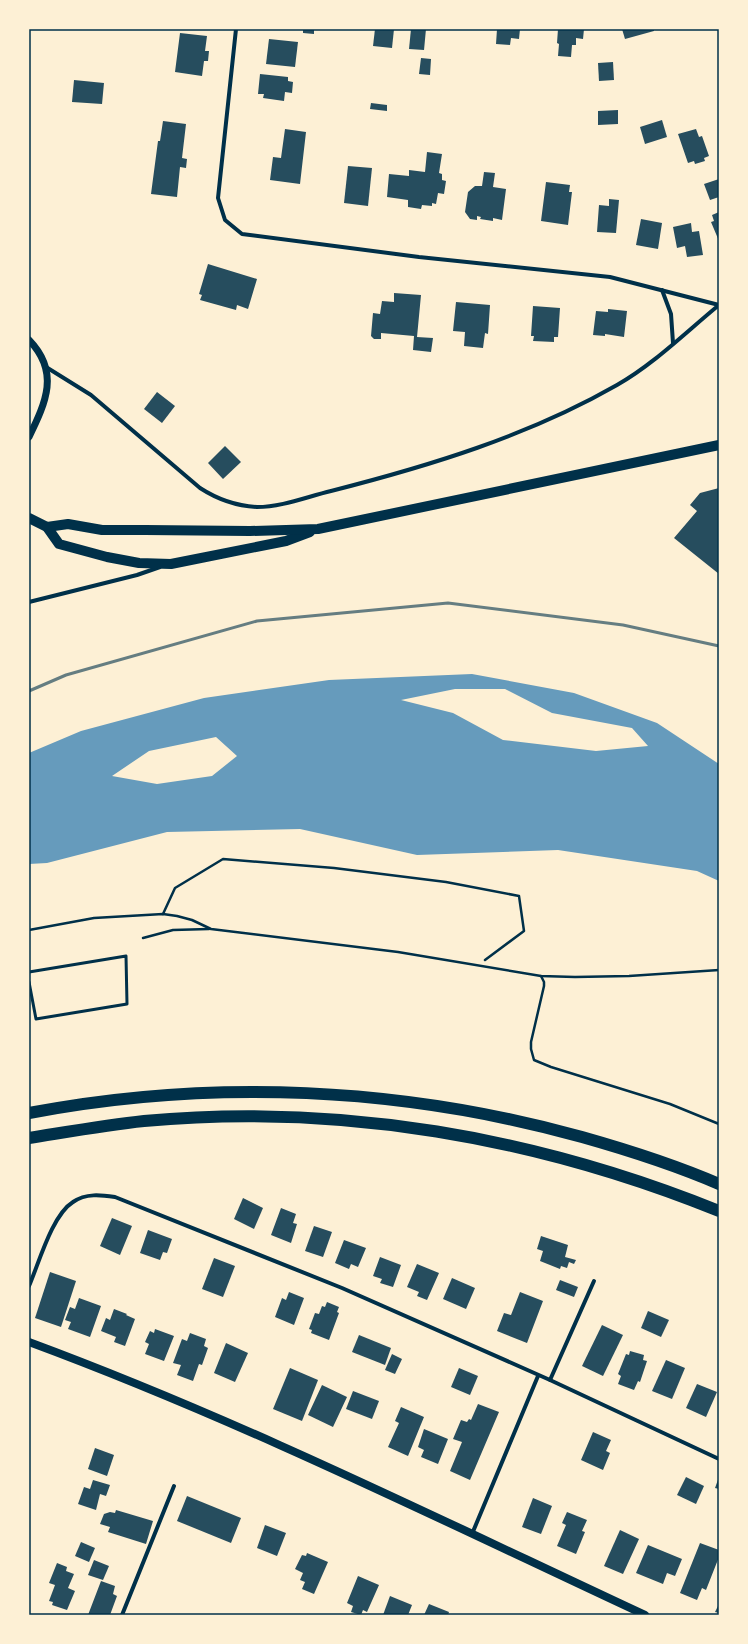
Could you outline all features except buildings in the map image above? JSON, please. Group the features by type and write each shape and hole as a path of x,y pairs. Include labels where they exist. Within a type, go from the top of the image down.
{"highway":[{"path":"29,1113 134,1097 193,1093 305,1093 372,1097 439,1105 549,1128 663,1162 719,1184"},
{"path":"29,1138 144,1121 201,1118 283,1118 380,1123 497,1142 556,1156 635,1179 670,1191 719,1211"}],"main road":[{"path":"47,527 68,524 102,530 250,531 318,529 719,446"},
{"path":"29,518 47,527 59,544 139,563 171,564 286,541 318,529"},
{"path":"29,1342 129,1381 285,1447 645,1615"}],"street":[{"path":"236,29 218,198 225,220 242,234 419,257 610,277 719,305"},
{"path":"662,290 671,314 673,343"},
{"path":"46,367 91,395 200,488 212,496 231,503 257,507 280,505 386,477 486,445 553,418 617,385 642,369 719,305"},
{"path":"29,340 40,354 46,367 49,381 46,397 29,437"},
{"path":"29,602 137,575 171,564"},
{"path":"29,1286 54,1224 63,1211 74,1202 86,1197 99,1194 115,1197 342,1288 550,1380 719,1458"},
{"path":"550,1380 594,1281"},
{"path":"472,1535 538,1376"},
{"path":"122,1615 174,1486"}],"lane":[{"path":"29,972 126,956 127,1004 36,1019 29,982"}],"path":[{"path":"163,914 175,888 223,860 349,870 446,882 519,896 524,931 485,960"},
{"path":"29,930 94,918 163,914 192,920 211,929"},
{"path":"143,938 173,930 211,929 398,952 540,976 629,976 719,970"},
{"path":"540,976 544,982 544,986 530,1050 534,1060 546,1066 670,1104 719,1124"}],"water":[{"path":"472,674 574,693 657,723 719,764 719,881 697,871 558,850 417,855 300,829 167,832 47,863 29,864 29,753 81,731 204,698 329,680","holes":["455,689 505,689 552,713 632,728 648,746 596,751 503,740 453,713 401,700","216,737 237,756 212,776 157,784 112,776 149,751"]}],"railway":[{"path":"29,691 66,675 257,621 448,603 623,625 719,646"}]}
